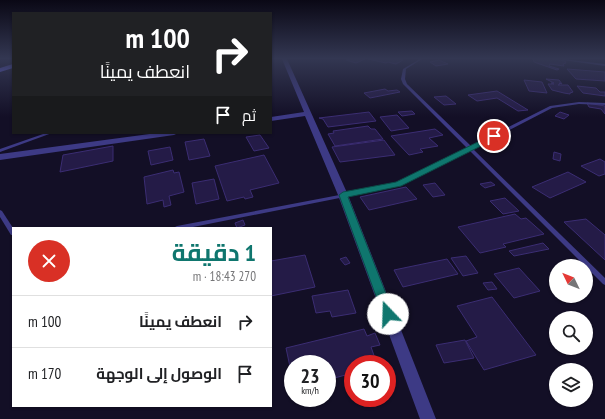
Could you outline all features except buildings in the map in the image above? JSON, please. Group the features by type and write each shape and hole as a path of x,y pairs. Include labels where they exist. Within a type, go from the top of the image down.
{"street":[{"path":"293,79 343,195 428,419"},
{"path":"272,119 308,114"},
{"path":"0,157 167,134"}],"lane":[{"path":"403,79 405,84 605,282"},
{"path":"182,227 398,185 551,107 579,103 605,104"},
{"path":"0,151 47,134"},
{"path":"0,212 12,231"}],"route":[{"path":"388,314 343,195 398,185 494,136"}]}
